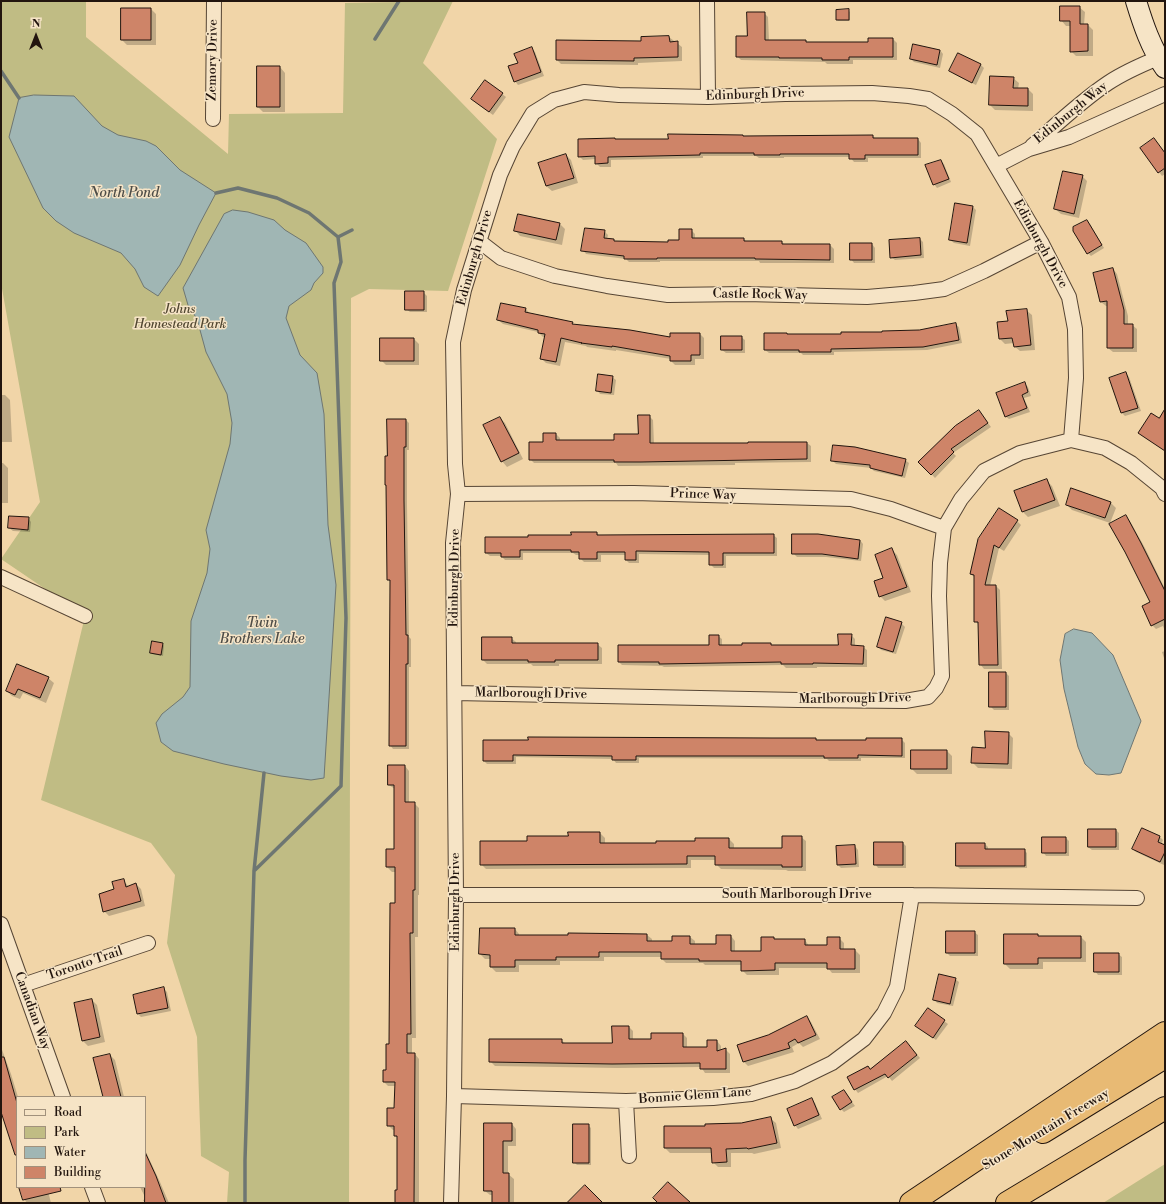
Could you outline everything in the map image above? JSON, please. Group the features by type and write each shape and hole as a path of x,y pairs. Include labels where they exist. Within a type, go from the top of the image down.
{"highway":[{"path":"911,1203 1165,1033"},
{"name":"Stone Mountain Freeway","path":"926,1203 1165,1057"},
{"path":"1007,1203 1165,1108"}],"street":[{"name":"Zemory Drive","path":"213,119 214,1"},
{"path":"707,1 708,97"},
{"path":"1136,1 1142,20 1161,63"},
{"name":"Edinburgh Way","path":"1028,149 1084,100 1109,82 1128,71 1161,63"},
{"name":"Edinburgh Drive","path":"451,1203 454,1096 456,895 453,543 458,494 455,464 453,342 464,290 500,175 513,146 533,113 554,100 584,92 619,95 708,97 872,93 909,96 928,100 952,114 978,134 1041,242 1069,297 1075,329 1076,378 1071,440"},
{"name":"Edinburgh Way","path":"996,166 1028,149 1069,137 1165,94"},
{"name":"Castle Rock Way","path":"479,241 501,258 555,276 607,286 668,295 746,294 867,297 914,293 944,288 1041,242"},
{"name":"Marlborough Drive","path":"455,693 905,701 928,697 936,688 942,676 939,596 940,563 944,528 961,499 984,471 1020,453 1071,440 1105,448 1131,463 1162,488 1165,494"},
{"name":"Prince Way","path":"458,494 634,493 851,499 891,509 944,528"},
{"path":"1,577 85,616"},
{"name":"South Marlborough Drive","path":"456,895 912,895 1137,898"},
{"name":"Bonnie Glenn Lane","path":"454,1096 626,1101 712,1098 751,1094 795,1081 832,1063 864,1039 884,1013 897,987 912,895"},
{"name":"Canadian Way","path":"1,924 63,1096"},
{"name":"Toronto Trail","path":"23,985 148,943"},
{"path":"626,1101 629,1156"},
{"path":"92,1188 98,1203"}],"green space":[{"name":"Johns Homestead Park","path":"1,1 86,1 86,37 228,154 229,114 343,113 345,3 453,1 423,63 497,139 448,291 369,289 351,298 349,1203 227,1203 229,1172 201,1156 197,1037 167,943 175,875 151,843 41,800 85,616 1,559 40,502 1,283"},
{"path":"1165,1164 1165,1203 1103,1203"}],"water":[{"name":"North Pond","path":"34,95 74,96 102,126 118,135 146,141 156,146 180,170 216,193 180,265 158,296 144,287 135,269 121,253 74,233 56,221 43,208 9,137 19,98"},
{"name":"Twin Brothers Lake","path":"233,210 248,212 274,220 285,230 306,243 323,267 323,273 314,283 311,290 289,306 286,318 300,355 317,373 324,414 328,525 336,585 324,778 311,780 281,776 173,751 161,742 156,723 162,714 183,697 190,687 191,621 207,573 210,549 206,530 230,444 232,423 227,394 206,352 197,319 188,305 183,288 224,214"},
{"path":"1074,629 1092,633 1113,655 1141,721 1121,773 1109,775 1096,774 1085,764 1078,747 1064,689 1060,660 1065,634"}],"building":[{"path":"1060,6 1080,6 1080,24 1088,24 1088,51 1070,52 1070,21 1060,21"},
{"path":"121,8 151,8 151,40 121,40"},
{"path":"849,9 849,20 836,20 836,10"},
{"path":"747,12 765,12 765,40 806,40 806,42 868,42 868,38 893,38 893,57 849,57 849,60 822,60 822,58 736,57 736,36 747,36"},
{"path":"669,36 670,42 678,41 678,57 634,58 634,61 556,60 556,40 641,41 641,37"},
{"path":"913,44 940,50 937,65 910,59"},
{"path":"532,47 541,72 514,82 508,66 518,63 514,54"},
{"path":"958,53 981,64 972,83 949,71"},
{"path":"257,66 280,66 280,107 257,107"},
{"path":"990,76 1014,77 1013,88 1028,88 1028,106 989,105"},
{"path":"485,80 503,93 489,112 471,99"},
{"path":"668,134 743,136 873,135 873,138 918,138 918,155 865,155 865,159 849,159 849,154 754,155 754,153 700,153 700,155 608,157 608,163 595,164 595,156 578,157 578,139 668,139"},
{"path":"1154,138 1165,153 1165,168 1158,173 1140,148"},
{"path":"566,154 574,178 546,186 538,163"},
{"path":"941,160 949,179 933,185 925,165"},
{"path":"1063,171 1083,175 1074,214 1054,209"},
{"path":"955,203 973,206 967,243 949,240"},
{"path":"518,214 560,223 556,240 514,231"},
{"path":"1087,220 1102,245 1087,254 1073,231 1073,227"},
{"path":"585,228 605,230 604,238 614,239 614,241 668,242 668,240 679,240 679,229 692,229 692,238 744,238 744,241 782,241 782,244 830,244 830,260 755,258 624,259 624,256 581,251"},
{"path":"920,238 921,255 890,258 889,240"},
{"path":"850,243 872,243 872,260 850,260"},
{"path":"1113,268 1124,310 1124,324 1133,324 1133,348 1107,348 1107,301 1100,302 1093,273"},
{"path":"405,291 424,291 424,310 405,310"},
{"path":"501,303 526,308 525,312 573,322 572,324 630,330 670,337 670,333 700,333 700,355 691,355 691,361 670,361 670,356 612,346 581,343 561,338 556,362 540,359 545,334 538,333 538,330 497,320"},
{"path":"1027,309 1031,345 1014,347 1012,338 999,339 997,322 1008,321 1006,311"},
{"path":"956,323 959,340 923,347 831,349 831,352 764,350 764,333 841,334 841,332 882,332 919,330"},
{"path":"721,336 742,336 742,350 721,350"},
{"path":"380,338 414,338 414,361 380,361"},
{"path":"1126,372 1138,408 1121,413 1109,378"},
{"path":"598,374 613,376 611,393 596,391"},
{"path":"1025,382 1028,392 1022,395 1027,408 1005,417 996,393"},
{"path":"1165,409 1165,451 1138,433 1151,413 1159,418"},
{"path":"979,410 988,423 951,449 954,452 931,475 918,462 955,426"},
{"path":"638,415 650,415 650,443 807,442 807,459 641,462 614,462 614,460 529,460 529,442 543,442 543,433 556,433 556,440 614,440 614,434 638,434"},
{"path":"500,417 519,453 501,462 483,425"},
{"path":"387,419 406,419 406,447 404,447 404,500 406,635 408,635 408,664 406,664 406,746 389,746 390,580 387,580 385,485"},
{"path":"833,445 855,447 906,459 902,476 870,468 870,465 831,461"},
{"path":"1047,479 1055,500 1022,512 1014,491"},
{"path":"1071,488 1111,502 1105,518 1066,505"},
{"path":"999,508 1018,520 999,548 994,545 985,585 996,585 998,665 979,665 978,622 974,622 974,575 970,574 978,539"},
{"path":"1126,515 1165,591 1165,619 1151,626 1142,606 1150,602 1109,524"},
{"path":"9,516 29,517 28,530 8,528"},
{"path":"571,532 597,532 597,535 774,534 774,553 723,553 723,565 709,565 709,552 636,551 636,560 625,560 625,552 597,552 597,559 579,559 579,552 571,552 571,550 520,550 520,557 501,557 501,553 485,553 485,537 571,535"},
{"path":"792,534 818,534 860,540 858,559 822,554 792,554"},
{"path":"892,548 907,587 879,597 874,581 883,578 875,555"},
{"path":"886,617 902,622 893,652 877,647"},
{"path":"838,634 852,634 851,645 864,646 863,664 781,664 781,662 659,664 659,662 618,662 618,645 709,645 709,635 719,635 719,645 771,643 771,645 838,645"},
{"path":"482,637 512,637 512,643 598,643 598,660 555,660 555,662 528,662 528,660 482,660"},
{"path":"152,641 163,643 161,655 150,653"},
{"path":"17,664 49,677 40,698 18,689 15,695 6,691"},
{"path":"989,672 1006,672 1006,707 989,707"},
{"path":"985,731 1009,732 1008,764 971,763 972,747 985,748"},
{"path":"528,737 816,738 816,740 902,738 902,756 858,755 858,758 824,758 824,756 636,756 636,760 612,760 612,756 513,755 513,761 483,761 483,740 528,740"},
{"path":"911,750 947,750 947,769 911,769"},
{"path":"388,765 405,765 405,802 415,802 415,890 413,890 413,933 410,933 411,1034 407,1034 407,1053 415,1053 414,1203 395,1203 395,1190 397,1190 397,1136 394,1136 394,1126 387,1126 387,1108 394,1108 395,1082 383,1082 383,1070 386,1070 386,1044 389,1044 390,903 395,903 395,867 386,867 386,849 394,849 394,785 388,785"},
{"path":"1142,828 1160,836 1158,842 1165,845 1165,852 1160,862 1132,849"},
{"path":"1088,829 1116,829 1116,847 1088,847"},
{"path":"568,832 600,832 600,843 656,843 656,841 695,841 695,838 729,838 729,848 782,848 782,836 802,836 802,867 782,867 782,865 715,865 715,856 687,856 687,864 480,865 480,841 527,841 527,836 568,836"},
{"path":"1042,837 1066,837 1066,853 1042,853"},
{"path":"874,842 903,842 903,865 874,865"},
{"path":"956,843 985,843 985,849 1025,849 1025,866 956,866"},
{"path":"855,845 856,864 837,865 836,846"},
{"path":"124,879 126,887 136,883 141,901 103,912 99,894 114,889 112,882"},
{"path":"480,928 515,928 515,935 568,935 568,933 647,934 647,941 672,941 672,936 690,936 690,944 716,944 716,935 731,935 731,951 761,951 761,937 774,937 774,939 805,939 805,945 827,945 827,937 840,937 840,949 855,949 855,969 827,969 827,963 775,963 775,970 741,971 741,961 661,959 661,952 599,952 599,957 556,957 556,960 515,960 515,967 490,967 490,955 479,954"},
{"path":"946,931 975,931 975,953 946,953"},
{"path":"1004,934 1081,936 1081,958 1038,958 1038,964 1004,964"},
{"path":"1094,953 1119,953 1119,972 1094,972"},
{"path":"939,974 956,978 950,1004 933,1000"},
{"path":"164,987 168,1008 137,1014 133,995"},
{"path":"92,999 100,1037 82,1041 74,1003"},
{"path":"928,1008 945,1020 933,1038 915,1026"},
{"path":"807,1016 816,1035 798,1043 795,1039 788,1043 790,1048 743,1062 737,1045 768,1035"},
{"path":"612,1026 629,1026 629,1039 651,1039 651,1033 683,1033 683,1047 707,1047 707,1040 717,1040 717,1051 726,1048 726,1069 700,1069 700,1063 612,1064 489,1062 489,1039 562,1039 562,1043 612,1043"},
{"path":"906,1041 917,1055 888,1078 885,1074 854,1090 847,1077 868,1066 870,1069"},
{"path":"110,1054 121,1096 103,1096 93,1058"},
{"path":"1,1057 4,1057 16,1099 16,1155 1,1112"},
{"path":"844,1090 852,1102 840,1110 832,1097"},
{"path":"812,1098 819,1115 794,1126 787,1109"},
{"path":"771,1117 777,1143 748,1149 726,1149 727,1162 712,1163 711,1148 664,1148 664,1126 705,1126 705,1124 741,1123"},
{"path":"484,1123 512,1123 512,1141 503,1141 503,1173 509,1173 509,1203 492,1203 492,1191 484,1191"},
{"path":"573,1124 589,1124 589,1163 573,1163"},
{"path":"146,1154 166,1203 145,1203 146,1188"},
{"path":"668,1182 691,1203 658,1203 653,1198"},
{"path":"585,1185 603,1203 567,1203"},
{"path":"19,1188 60,1188 61,1191 23,1200"}],"waterway":[{"path":"375,39 399,1"},
{"path":"1,71 19,98"},
{"path":"216,193 238,188 277,198 309,213 338,237 341,262 334,283 346,618 341,786 254,871"},
{"path":"338,237 352,230"},
{"path":"245,1203 254,871 264,773"}]}
